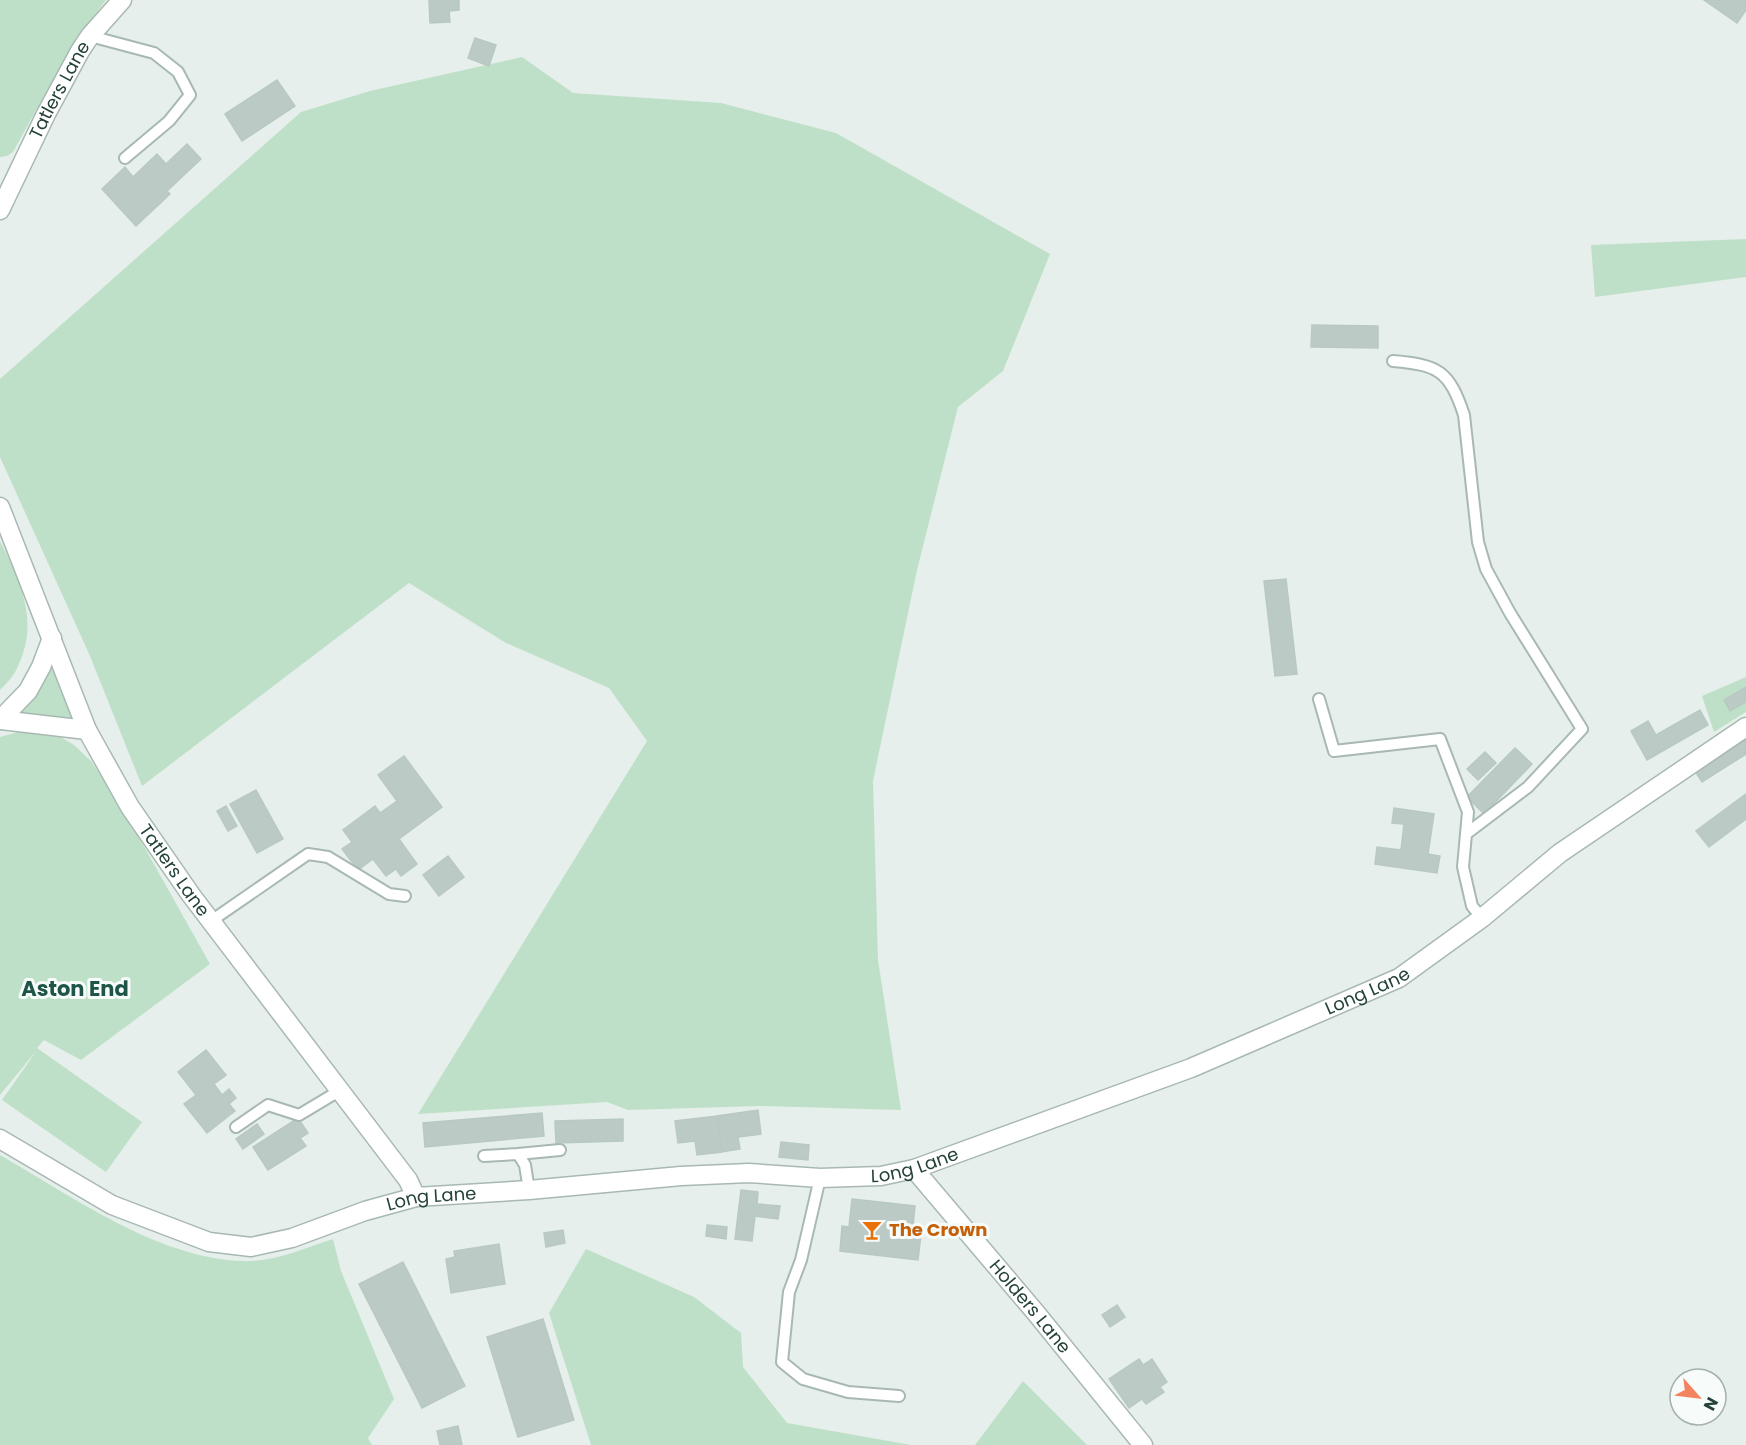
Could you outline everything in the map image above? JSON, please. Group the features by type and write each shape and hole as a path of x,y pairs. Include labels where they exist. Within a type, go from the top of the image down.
{"street":[{"name":"Tatlers Lane","path":"0,210 5,185 90,36 122,0"},
{"name":"Tatlers Lane","path":"0,507 87,730 130,807 211,921 408,1180 416,1197"},
{"path":"0,720 28,691 41,667 52,638"},
{"path":"0,720 87,730"},
{"name":"Long Lane","path":"0,1139 112,1205 209,1242 251,1247 292,1238 365,1211 416,1197 529,1190 681,1176 750,1173 820,1178 881,1176 914,1169 1191,1068 1399,978 1482,918 1560,853 1746,727"},
{"name":"Holders Lane","path":"914,1169 1036,1313 1143,1445"}],"lane":[{"path":"90,36 154,53 178,72 190,95 169,120 125,158"},
{"path":"1393,361 1424,364 1430,367 1450,382 1458,396 1464,415 1478,542 1486,569 1510,614 1582,729 1528,787 1466,834"},
{"path":"1319,699 1334,752 1440,739 1468,812 1463,867 1472,906 1482,918"},
{"path":"211,921 308,854 328,857 389,894 405,896"},
{"path":"236,1126 268,1105 299,1115 339,1091"},
{"path":"484,1156 560,1150"},
{"path":"518,1154 525,1165 529,1190"},
{"path":"820,1178 801,1260 789,1292 782,1362 803,1379 848,1392 899,1396"}],"green space":[{"path":"0,0 106,0 68,55 13,152 0,157"},
{"path":"522,57 573,93 721,103 836,133 1050,254 1003,371 958,407 917,570 873,781 878,960 901,1110 758,1106 628,1110 607,1102 418,1114 647,741 609,688 506,643 409,583 142,786 90,656 0,457 0,379 301,112 370,91"},
{"path":"1746,239 1746,277 1595,297 1591,245"},
{"path":"0,541 21,588 25,603 27,635 17,668 0,690"},
{"path":"49,657 75,712 73,721 18,714"},
{"path":"1746,677 1746,712 1714,732 1702,696"},
{"path":"25,730 54,733 74,745 91,761 119,802 210,964 81,1060 44,1040 37,1048 142,1122 106,1172 2,1100 37,1050 0,1095 0,737"},
{"path":"0,1155 117,1223 180,1249 212,1258 256,1261 289,1254 333,1239 341,1271 394,1399 368,1438 372,1445 0,1445"},
{"path":"586,1249 694,1297 741,1333 743,1367 787,1423 911,1445 591,1445 549,1313"},
{"path":"1023,1381 1087,1445 975,1445"}],"building":[{"path":"429,0 459,0 459,10 449,11 450,22 430,23"},
{"path":"1704,0 1746,0 1746,10 1737,23"},
{"path":"475,38 496,45 489,66 468,58"},
{"path":"277,80 295,106 242,141 225,114"},
{"path":"187,144 201,159 167,191 170,194 136,226 102,189 125,167 133,177 157,154 166,164"},
{"path":"1312,325 1378,326 1378,348 1311,347"},
{"path":"1286,579 1297,674 1275,676 1264,581"},
{"path":"1746,687 1746,702 1730,711 1724,700"},
{"path":"1700,710 1708,725 1647,760 1631,731 1648,721 1656,735"},
{"path":"1746,738 1746,754 1702,782 1695,771"},
{"path":"1515,748 1532,764 1484,814 1467,797"},
{"path":"1485,752 1496,763 1478,780 1467,769"},
{"path":"404,756 442,807 399,839 417,864 401,876 396,869 386,876 373,859 358,870 342,849 352,842 343,830 375,806 380,813 397,801 378,775"},
{"path":"256,790 283,839 257,853 230,804"},
{"path":"1746,794 1746,819 1709,847 1696,831"},
{"path":"226,806 237,826 228,831 217,811"},
{"path":"1394,808 1434,814 1428,854 1440,856 1437,873 1375,864 1377,847 1401,850 1404,824 1392,823"},
{"path":"448,856 464,877 439,896 423,875"},
{"path":"206,1050 226,1075 214,1084 222,1095 229,1089 236,1098 229,1104 235,1111 207,1133 184,1104 196,1095 178,1072"},
{"path":"758,1110 761,1134 738,1137 740,1149 722,1152 717,1116"},
{"path":"542,1113 544,1136 425,1147 423,1123"},
{"path":"717,1116 722,1152 697,1155 695,1141 678,1143 675,1121"},
{"path":"298,1118 308,1133 300,1138 306,1146 268,1170 253,1147"},
{"path":"623,1119 623,1141 556,1143 555,1121"},
{"path":"257,1124 264,1134 243,1149 236,1139"},
{"path":"781,1142 809,1145 808,1160 779,1157"},
{"path":"741,1190 758,1192 757,1204 780,1206 778,1219 755,1216 752,1241 735,1239"},
{"name":"The Crown","path":"852,1199 915,1206 913,1226 902,1224 901,1232 921,1234 918,1260 840,1251 842,1226 849,1227"},
{"path":"707,1225 727,1227 726,1239 706,1236"},
{"path":"563,1230 565,1243 546,1247 544,1233"},
{"path":"499,1244 505,1284 451,1293 446,1259 455,1257 454,1251"},
{"path":"403,1262 465,1386 422,1408 359,1284"},
{"path":"1117,1305 1125,1317 1110,1327 1102,1315"},
{"path":"543,1319 574,1420 518,1437 487,1337"},
{"path":"1139,1359 1143,1365 1152,1359 1167,1382 1160,1387 1164,1392 1146,1404 1142,1399 1129,1408 1109,1379"},
{"path":"458,1426 462,1445 440,1445 437,1431"}],"place":[{"name":"The Crown","path":"872,1230"}],"district":[{"name":"Aston End","path":"75,989"}]}
